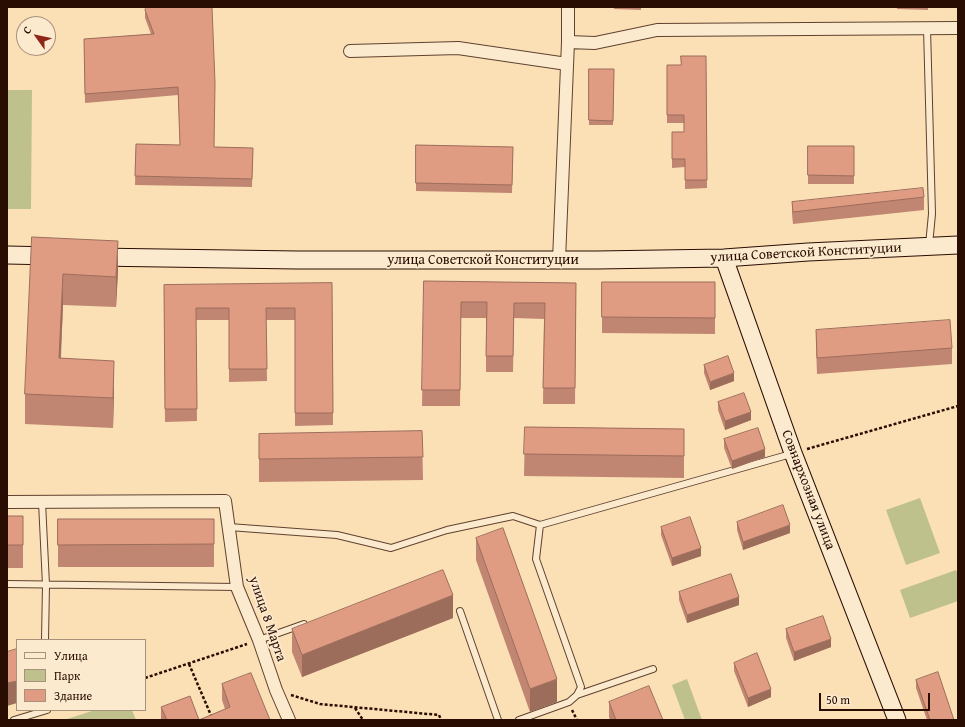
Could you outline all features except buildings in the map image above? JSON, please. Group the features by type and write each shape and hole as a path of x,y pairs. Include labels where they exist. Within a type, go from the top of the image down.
{"street":[{"path":"559,260 568,42 568,7"},
{"path":"568,42 595,43 657,30 958,28"},
{"path":"350,51 458,48 567,64"},
{"name":"улица Советской Конституции","path":"7,255 297,260 559,260 724,258 808,252 958,245"},
{"name":"Совнархозная улица","path":"724,258 793,454 897,720"},
{"name":"улица 8 Марта","path":"42,502 225,501 237,587 289,720"},
{"path":"7,502 42,502"}],"lane":[{"path":"926,28 932,214 929,247"},
{"path":"229,527 337,535 391,548 447,530 513,516 540,525 793,454"},
{"path":"42,502 46,585 45,639"},
{"path":"540,525 536,559 580,686 577,695"},
{"path":"7,584 237,587"},
{"path":"460,611 498,720"},
{"path":"259,640 311,622"},
{"path":"519,720 569,702 577,695 653,669"},
{"path":"14,720 44,711"}],"path":[{"path":"793,454 958,406"},
{"path":"146,678 259,640"},
{"path":"189,664 213,720"},
{"path":"276,690 320,704 439,715 441,720"},
{"path":"355,707 363,720"}],"green space":[{"path":"7,90 32,90 31,209 7,209"},
{"path":"920,498 940,553 906,565 886,510"},
{"path":"956,570 958,575 958,601 910,618 900,590"},
{"path":"687,679 702,720 685,720 672,685"},
{"path":"92,711 132,711 136,720 64,720"}]}
